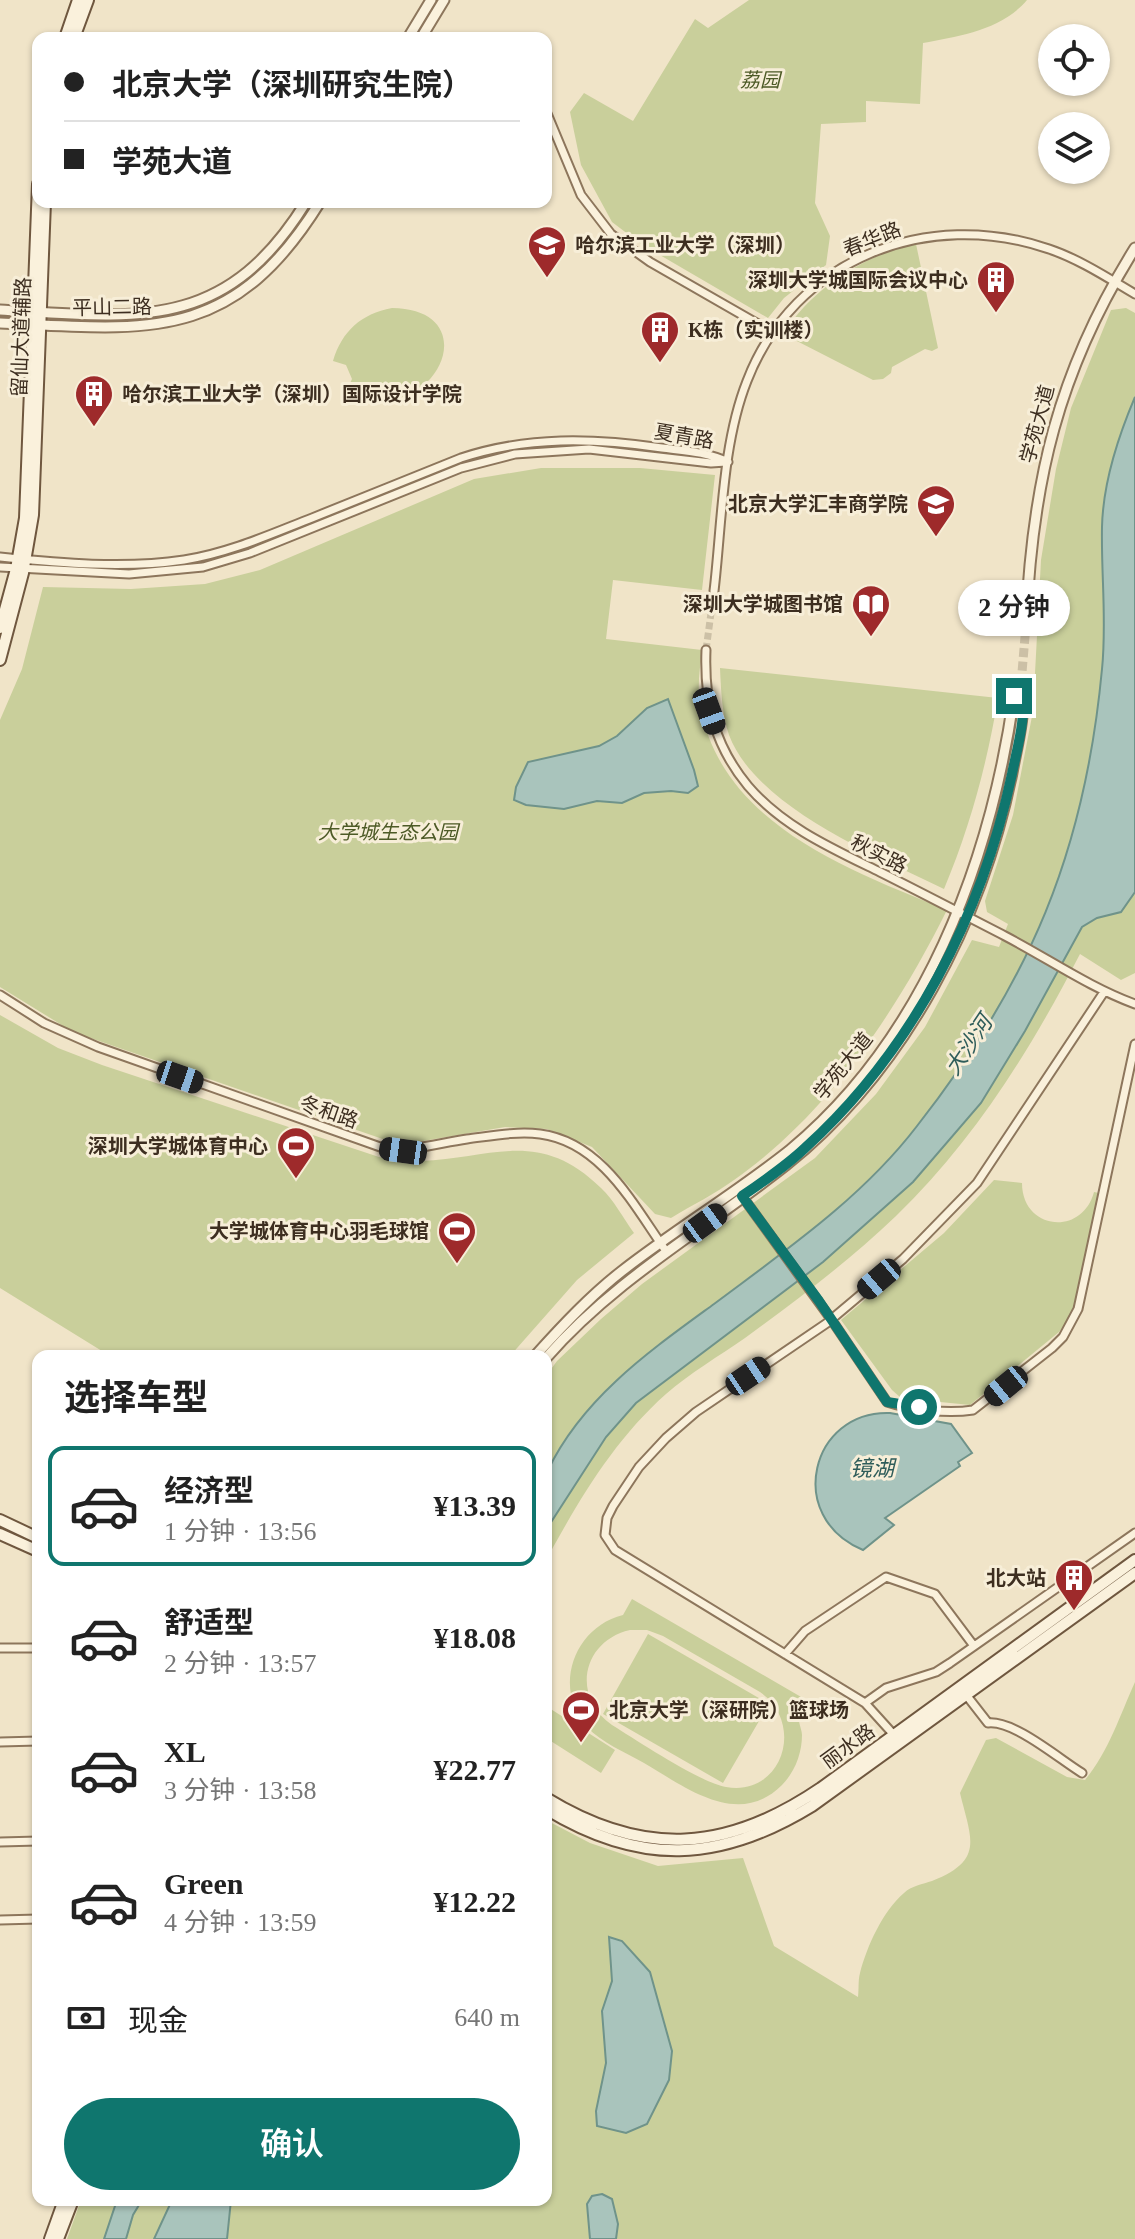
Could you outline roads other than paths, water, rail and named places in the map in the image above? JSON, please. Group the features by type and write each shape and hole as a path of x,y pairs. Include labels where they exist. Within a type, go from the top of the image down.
{"main road":[{"path":"67,32 78,0"},
{"path":"76,32 88,0"},
{"name":"留仙大道辅路","path":"36,312 38,208"},
{"name":"留仙大道辅路","path":"0,660 34,494 35,325 45,208"},
{"name":"留仙大道辅路","path":"0,628 21,564"},
{"path":"0,1520 32,1535"},
{"path":"0,1534 32,1548"},
{"name":"丽水路","path":"552,1801 616,1832 659,1839 707,1838 752,1826 793,1806 1135,1560"},
{"name":"丽水路","path":"552,1812 594,1835 641,1848 697,1850 737,1841 793,1818 812,1806 1135,1573"},
{"path":"50,2239 62,2206"},
{"path":"58,2239 71,2206"}],"street":[{"path":"419,32 431,0"},
{"path":"420,32 444,0"},
{"path":"552,125 581,195 611,234 650,262 772,332"},
{"name":"平山二路","path":"0,310 125,316 194,303 218,292 260,263 279,243 302,208"},
{"name":"平山二路","path":"0,323 129,328 200,313 236,295 269,270 294,242 316,208"},
{"name":"春华路","path":"728,462 745,383 772,332 785,314 824,280 869,254 920,237 992,236 1050,249 1135,294"},
{"name":"学苑大道","path":"1026,625 1032,534 1055,420 1085,339 1114,281 1135,248"},
{"name":"夏青路","path":"0,557 21,564 129,574 203,567 250,553 461,468 515,454 589,449 711,463 728,462"},
{"path":"714,591 728,462"},
{"name":"夏青路","path":"0,567 21,564"},
{"name":"秋实路","path":"706,650 705,684 709,711 726,753 748,786 788,822 1104,992 1135,1004"},
{"name":"学苑大道","path":"541,1350 602,1288 742,1196 813,1141 879,1068 932,988 962,914 990,819 1014,696 1020,687"},
{"name":"学苑大道","path":"552,1352 663,1247 791,1149 839,1101 876,1057 962,914"},
{"path":"894,1735 865,1703 615,1550 609,1544 604,1528 613,1506 639,1467 666,1438 696,1412 831,1319 903,1259 977,1183 1104,992"},
{"name":"冬和路","path":"0,995 44,1023 98,1047 383,1148 412,1150 502,1135 537,1134 563,1141 585,1151 605,1169 663,1247"},
{"path":"742,1196 819,1301 887,1402 962,1412 973,1410 1052,1348 1063,1337 1078,1309 1135,1044"},
{"path":"865,1703 894,1685 936,1672 1135,1533"},
{"path":"785,1654 805,1631 886,1577 935,1594 974,1646"},
{"path":"0,1648 32,1648"},
{"path":"967,1696 988,1723 997,1722 1014,1729 1082,1773"},
{"path":"0,1742 32,1741"},
{"path":"0,1842 32,1841"},
{"path":"0,1920 32,1919"}],"water":[{"path":"1135,397 1135,892 1121,912 1097,918 1082,927 981,1103 913,1182 823,1262 636,1403 606,1437 552,1521 552,1463 580,1420 643,1357 795,1243 872,1177 917,1126 957,1073 1021,966 1046,912 1066,856 1094,735 1103,651 1102,527 1105,493 1117,444"},
{"path":"668,699 698,786 688,793 644,793 622,803 597,801 564,809 526,805 514,800 516,787 528,762 599,746 617,736 647,708"},
{"name":"镜湖","path":"890,1413 951,1424 972,1453 958,1462 960,1466 885,1518 894,1525 863,1550 838,1535 823,1514 816,1491 817,1468 826,1446 841,1428 863,1417"},
{"path":"609,1937 622,1941 650,1972 672,2051 669,2080 647,2124 626,2133 597,2126 596,2111 606,2063 602,2011 612,1981"},
{"path":"602,2194 612,2199 618,2224 616,2239 590,2239 587,2204 592,2196"},
{"path":"115,2206 138,2206 126,2239 104,2239"},
{"path":"169,2206 230,2206 227,2239 154,2239"}],"tunnel":[{"path":"706,650 714,591"},
{"path":"1021,684 1026,625"}],"place":[{"name":"哈尔滨工业大学（深圳）","path":"547,279"},
{"name":"深圳大学城国际会议中心","path":"996,314"},
{"name":"K栋（实训楼）","path":"660,364"},
{"name":"哈尔滨工业大学（深圳）国际设计学院","path":"94,428"},
{"name":"北京大学汇丰商学院","path":"936,538"},
{"name":"深圳大学城图书馆","path":"871,638"},
{"name":"深圳大学城体育中心","path":"296,1180"},
{"name":"大学城体育中心羽毛球馆","path":"457,1265"},
{"name":"北大站","path":"1074,1612"},
{"name":"北京大学（深研院）篮球场","path":"581,1744"}],"park label":[{"name":"荔园","path":"760,80"},
{"name":"大学城生态公园","path":"388,832"}],"water label":[{"name":"大沙河","path":"968,1045"}]}
